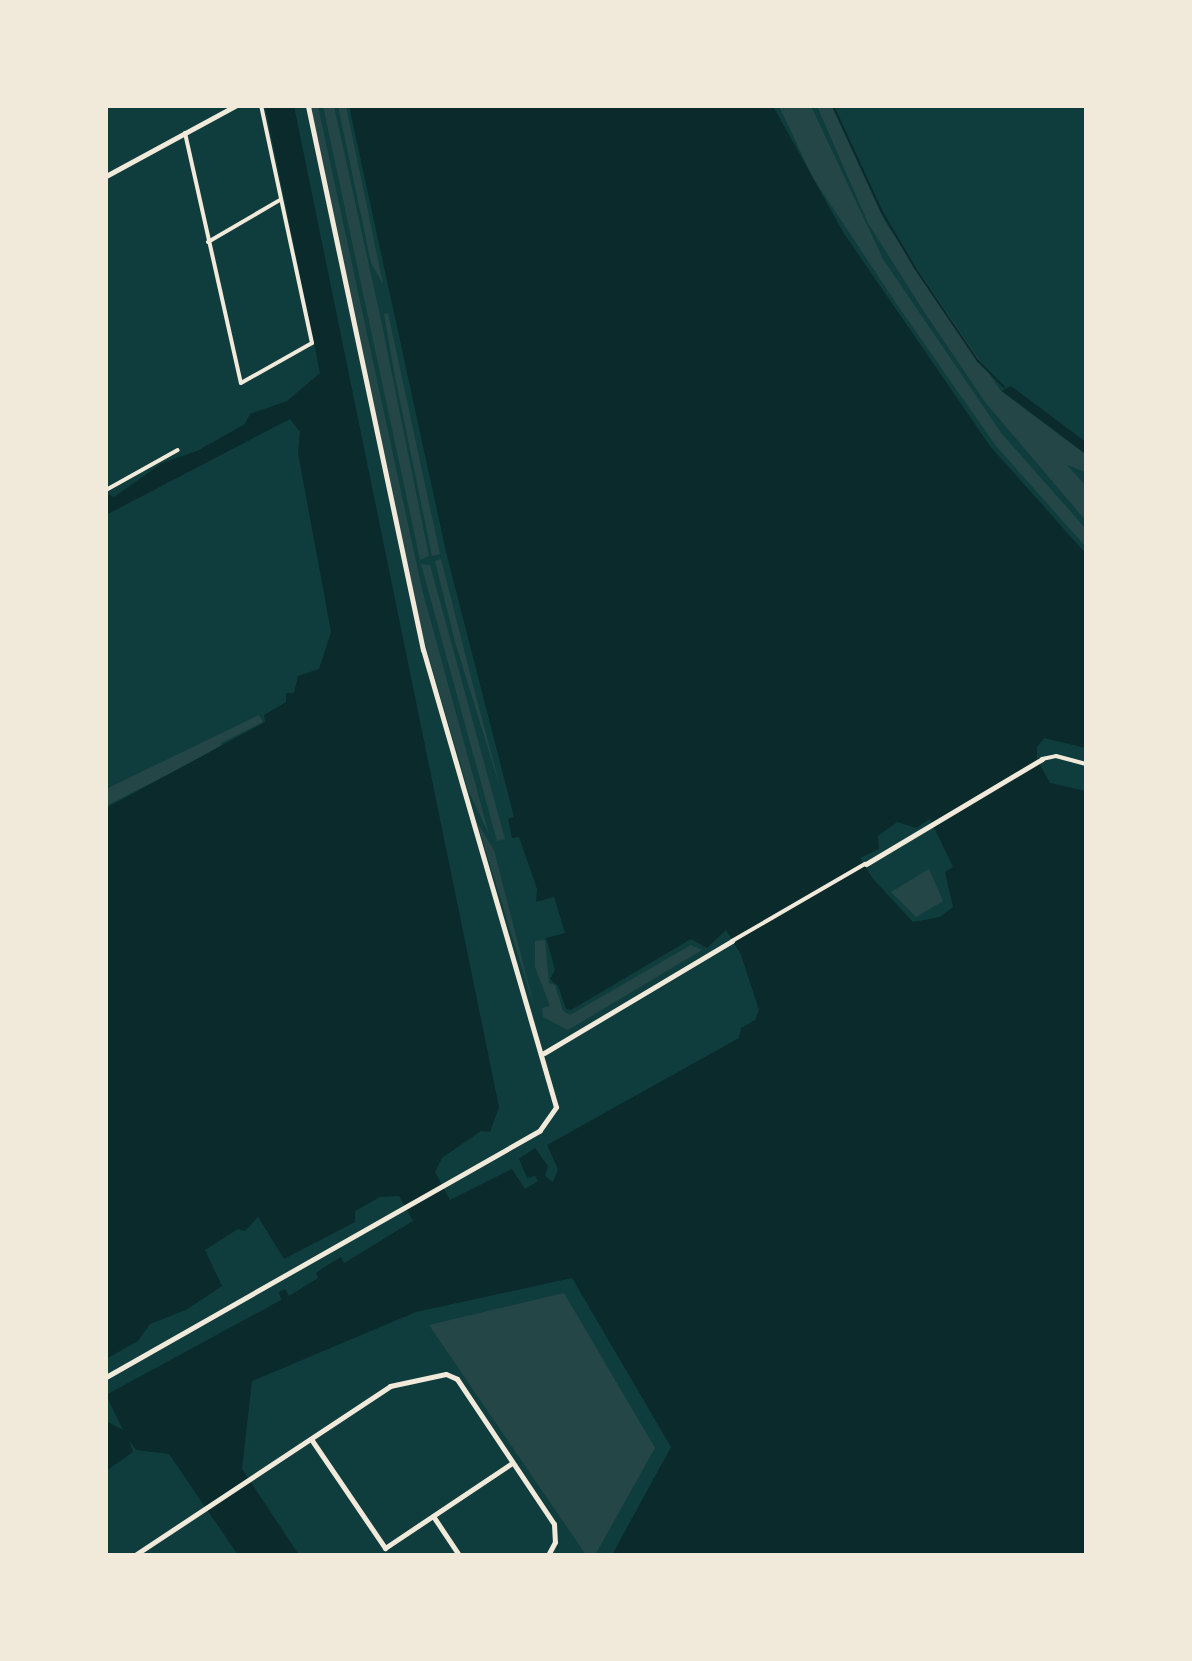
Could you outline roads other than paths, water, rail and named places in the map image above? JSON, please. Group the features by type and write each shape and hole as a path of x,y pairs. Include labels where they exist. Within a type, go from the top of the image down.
{"street":[{"path":"106,176 235,106"},
{"path":"185,133 241,383 312,343 261,106"},
{"path":"106,1377 441,1186 552,1118 556,1095 494,904 423,650 308,106"},
{"path":"208,242 280,200"},
{"path":"106,490 178,450"},
{"path":"544,1053 1042,759 1056,756 1086,764"},
{"path":"135,1555 395,1383 446,1374 457,1379 554,1524 555,1542 548,1555"},
{"path":"311,1439 385,1548 512,1463"},
{"path":"433,1516 459,1555"},
{"path":"144,1555 161,1540"}],"waterway":[{"path":"833,106 882,212 915,268 978,361 1004,387"}]}
